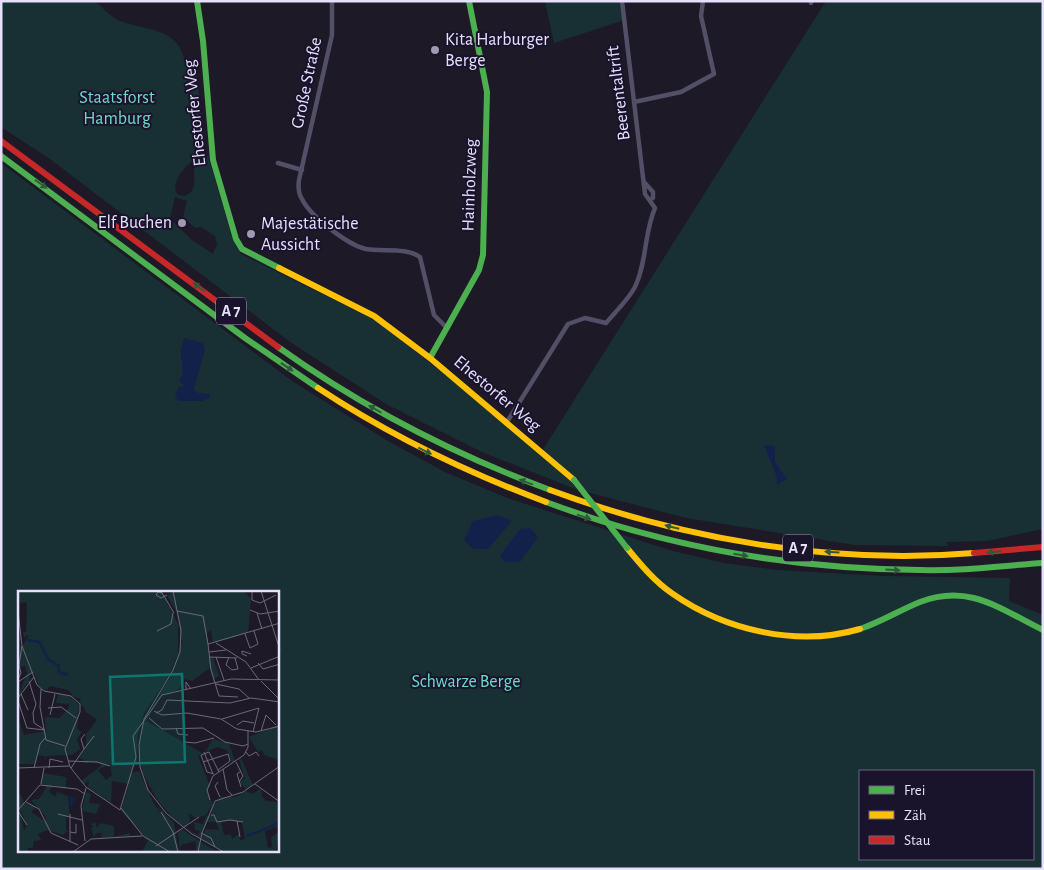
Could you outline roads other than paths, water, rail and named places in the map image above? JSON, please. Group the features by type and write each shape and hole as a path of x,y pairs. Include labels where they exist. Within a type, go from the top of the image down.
{"main road":[{"name":"Ehestorfer Weg","path":"197,1 203,41 213,160 240,247 251,255 374,316 430,358 574,480 652,577 692,607 732,624 776,633 809,637 848,632 868,626 937,596 953,593 965,594 1043,630"},
{"name":"Hainholzweg","path":"430,358 479,270 484,249 487,92 470,1"},
{"name":"A 7","path":"1,141 88,201 284,351 334,385 418,433 515,478 608,511 696,533 772,545 832,552 902,555 979,553 1043,547"},
{"name":"A 7","path":"1,156 66,200 238,333 327,394 415,446 464,470 537,501 602,523 660,538 771,560 901,570 977,570 1043,563"}],"street":[{"name":"Große Straße","path":"332,1 332,35 302,170 299,187 301,198 308,210 320,220 360,247 410,253 420,257 434,315 447,328"},
{"name":"Beerentaltrift","path":"507,422 568,324 585,318 606,323 630,295 642,268 650,220 655,208 646,196 622,1"},
{"path":"634,102 682,92 714,74 701,16 703,1"},
{"path":"278,163 302,170"},
{"name":"Beerentaltrift","path":"644,182 654,194 650,200"}],"water":[{"path":"184,338 203,343 205,349 194,389 198,393 210,394 210,397 203,401 178,401 175,395 179,387 185,386 179,381 183,371 181,349"},
{"path":"764,445 775,446 775,462 787,479 777,485 775,471"},
{"path":"498,515 512,521 488,549 473,549 464,540 473,521"},
{"path":"530,528 538,537 520,562 505,562 500,556 520,529"}],"place":[{"name":"Kita Harburger Berge","path":"435,50"},
{"name":"Elf Buchen","path":"182,223"},
{"name":"Majestätische Aussicht","path":"251,234"}],"park label":[{"name":"Staatsforst Hamburg","path":"117,108"},
{"name":"Schwarze Berge","path":"466,682"}]}
